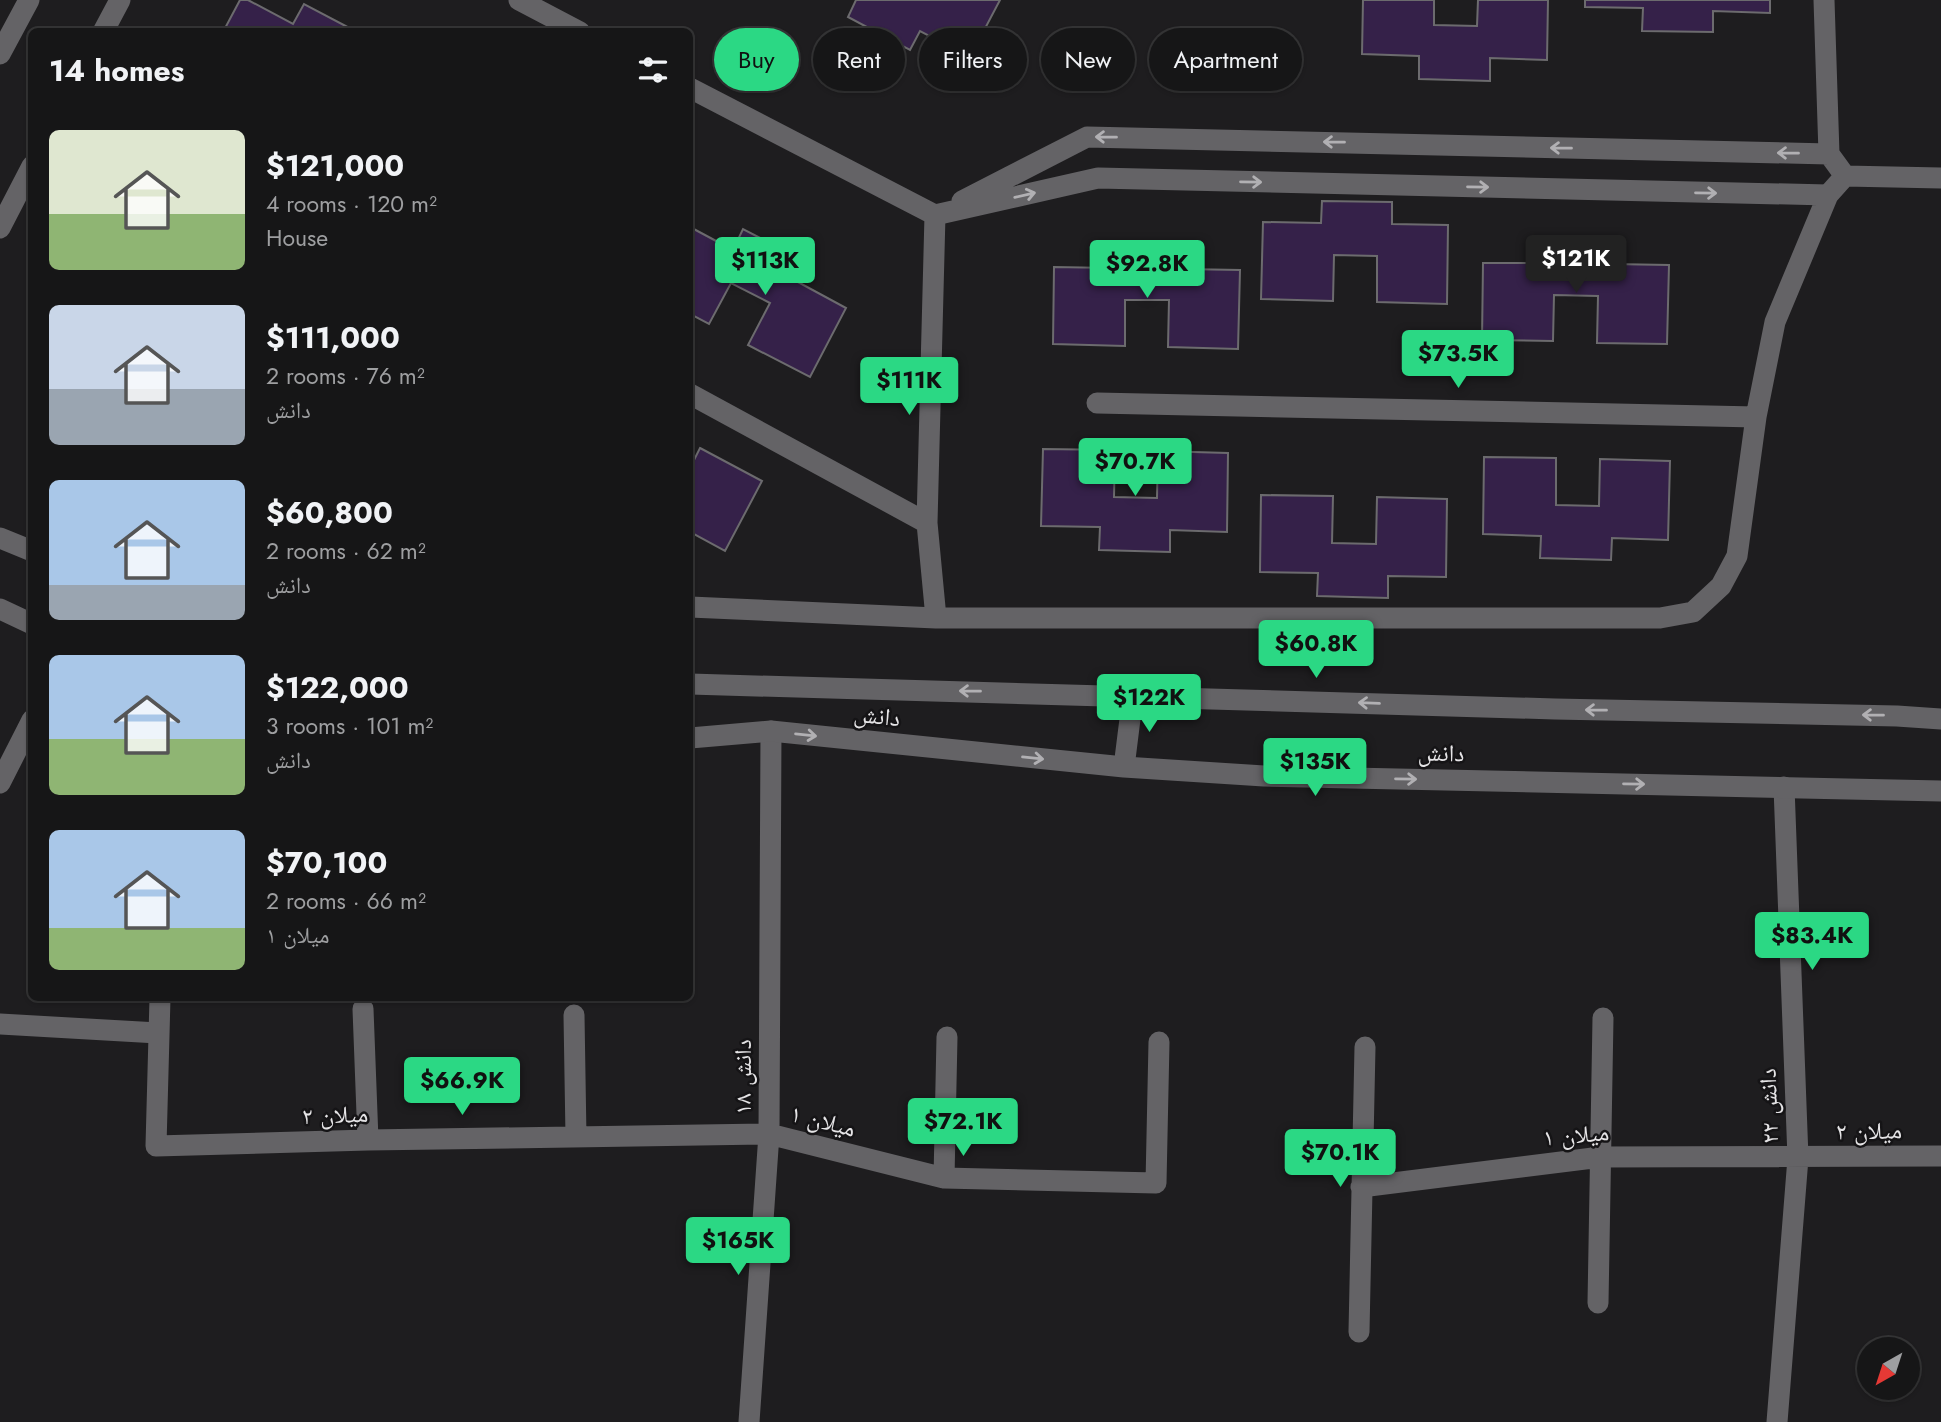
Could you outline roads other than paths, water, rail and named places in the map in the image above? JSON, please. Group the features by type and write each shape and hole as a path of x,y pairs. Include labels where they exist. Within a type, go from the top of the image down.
{"street":[{"path":"0,54 29,0"},
{"path":"105,28 120,0"},
{"path":"519,0 572,28"},
{"path":"1824,0 1829,154 1844,176"},
{"path":"693,90 935,215 1098,178 1828,195"},
{"path":"935,215 1087,137 1829,154"},
{"path":"0,228 28,174"},
{"path":"1844,176 1941,177"},
{"path":"693,607 936,618 1660,618 1693,612 1721,586 1737,556 1756,417 1775,322 1828,195 1844,176"},
{"path":"935,215 927,523 936,618"},
{"path":"693,396 927,523"},
{"path":"1097,403 1756,417"},
{"path":"0,538 28,549"},
{"path":"0,610 28,622"},
{"name":"دانش","path":"693,684 1941,719"},
{"path":"1124,767 1133,695"},
{"path":"0,783 28,728"},
{"name":"دانش","path":"693,738 771,731 1124,767 1264,776 1941,791"},
{"name":"دانش ۱۸","path":"749,1422 769,1134 771,731"},
{"name":"دانش ۲۲","path":"1777,1422 1798,1158 1784,787"},
{"path":"0,1024 158,1033 160,1001"},
{"path":"363,1009 368,1140"},
{"path":"575,1015 576,1137"},
{"path":"1598,1303 1604,1018"},
{"name":"میلان ۲","path":"158,1033 156,1146 769,1134"},
{"path":"944,1178 947,1037"},
{"name":"میلان ۱","path":"769,1134 944,1178 1156,1183 1159,1042"},
{"path":"1359,1332 1365,1047"},
{"name":"میلان ۲","path":"1798,1158 1941,1156"},
{"name":"میلان ۱","path":"1361,1187 1601,1157 1798,1158"}]}
